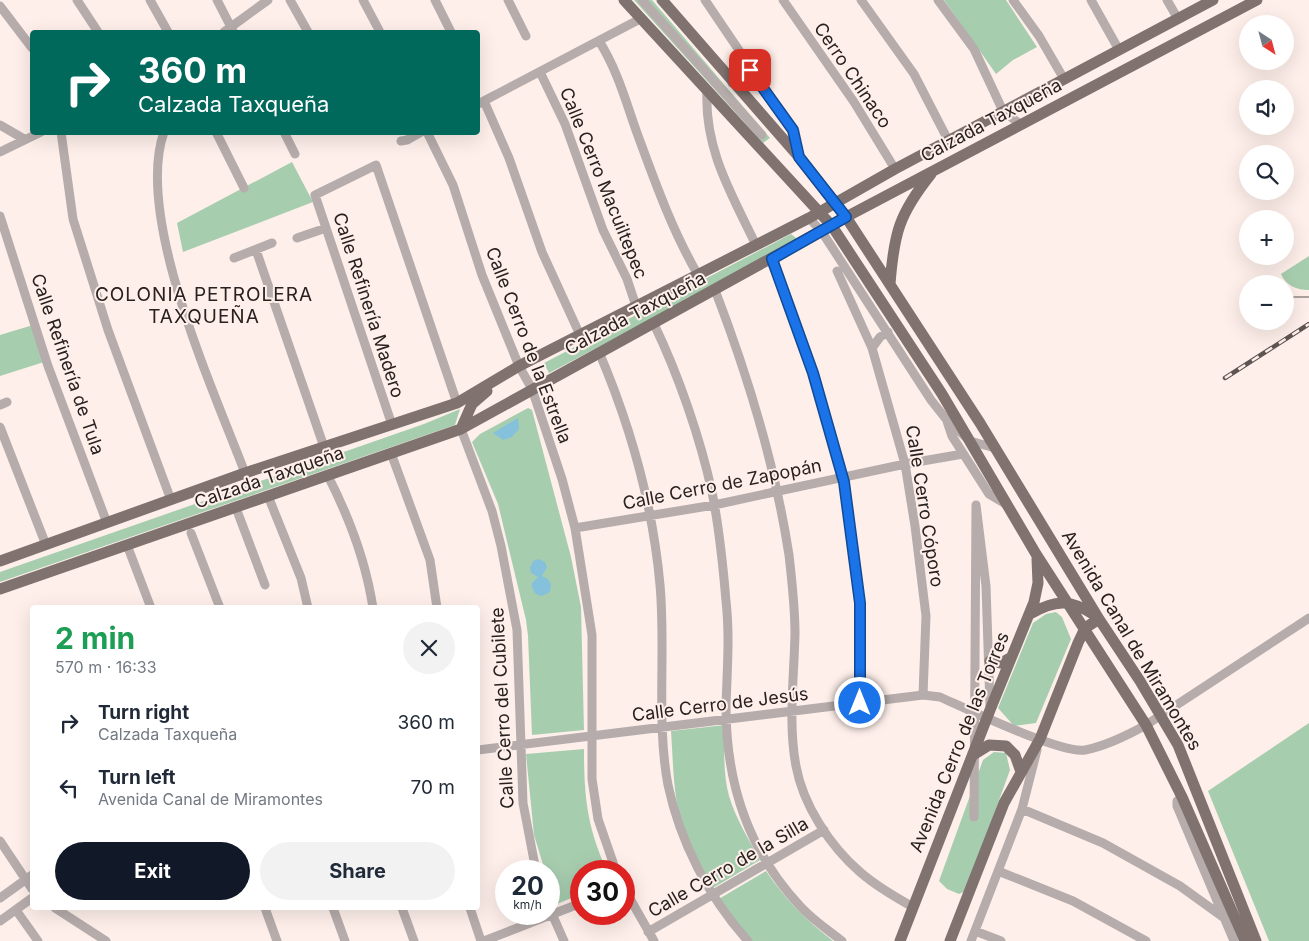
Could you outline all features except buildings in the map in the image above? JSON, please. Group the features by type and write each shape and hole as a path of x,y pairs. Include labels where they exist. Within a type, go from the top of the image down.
{"main road":[{"name":"Avenida Canal de Miramontes","path":"624,0 707,90 827,229 942,394 1036,554 1146,725 1182,797 1245,941"},
{"name":"Calzada Taxqueña","path":"0,561 245,473 457,403 519,366 814,215 948,140 1214,0"},
{"name":"Calzada Taxqueña","path":"0,589 461,429 846,217 1256,0"},
{"name":"Avenida Canal de Miramontes","path":"665,1 732,83 799,157 846,217 995,448 1099,619 1162,716 1190,773 1256,941"},
{"path":"890,284 894,241 899,224 907,206 934,170"},
{"path":"461,429 472,404 507,373"},
{"name":"Avenida Cerro de las Torres","path":"900,941 1010,658 1038,592 1036,554"},
{"path":"950,941 1004,803 1040,739 1085,628 1099,619 1081,607 1068,603 1048,605 1030,614"},
{"path":"990,661 1000,663 1010,658"},
{"path":"970,760 983,747 1001,744 1006,746 1015,755 1021,772"},
{"path":"1182,797 1189,797 1194,801 1204,826 1215,840"}],"street":[{"path":"77,0 97,30"},
{"path":"150,0 167,30"},
{"path":"217,0 229,30"},
{"path":"230,30 268,0"},
{"path":"290,0 307,30"},
{"path":"363,0 379,30"},
{"path":"435,0 450,30"},
{"path":"508,0 526,36"},
{"path":"642,0 762,135"},
{"path":"705,0 750,70 793,130 799,157"},
{"name":"Cerro Chinaco","path":"783,0 854,102 895,169"},
{"path":"861,0 914,74 948,140"},
{"path":"938,0 974,49 1003,111 1020,124"},
{"path":"1014,0 1039,36 1064,79"},
{"path":"1091,0 1119,50"},
{"path":"1167,0 1178,19"},
{"path":"0,6 30,45"},
{"path":"580,335 542,252 510,158 481,102 640,19"},
{"path":"599,41 608,56 621,87 664,208 698,275"},
{"path":"732,83 750,70"},
{"name":"Calle Cerro Macuiltepec","path":"540,72 565,124 603,230 627,279 636,306"},
{"path":"707,90 706,114 712,149 756,245"},
{"path":"0,125 24,138"},
{"path":"0,151 32,135"},
{"path":"61,135 73,219 108,330 171,500"},
{"path":"163,135 158,167 158,196 166,246 179,296 245,473"},
{"path":"218,135 244,188"},
{"path":"286,135 295,154"},
{"path":"401,140 407,140 416,135"},
{"name":"Calle Cerro de la Estrella","path":"428,135 453,185 482,275 519,366 532,389 559,471 575,528 592,635 590,737 592,779 598,819 612,860"},
{"name":"Calle Refinería Madero","path":"392,425 315,195 376,165 457,403"},
{"name":"Calle Refinería de Tula","path":"0,216 48,366 108,523"},
{"path":"298,238 326,228"},
{"name":"Avenida Canal de Miramontes","path":"827,229 862,292 946,419 970,441 995,448"},
{"path":"234,258 272,243"},
{"path":"256,250 324,447"},
{"path":"772,259 813,373 842,477 860,603 860,703"},
{"name":"Calle Cerro Cóporo","path":"837,271 872,348 905,464 926,616 923,695"},
{"path":"715,290 734,339 759,417 779,491 793,594 795,632 793,710 796,766 802,788 824,830 859,871 885,891 913,907"},
{"path":"849,300 862,292"},
{"path":"654,324 694,429 714,505 728,628 727,719 731,776 737,800 748,827 787,891 802,909 842,941"},
{"path":"872,348 880,337 888,332"},
{"path":"599,352 631,445 649,515 660,584 663,631 664,727 668,784 677,818 691,855 734,926 748,941"},
{"name":"Avenida Canal de Miramontes","path":"942,394 946,419 952,436 989,494 1008,505"},
{"path":"0,427 46,545"},
{"name":"Calle Cerro del Cubilete","path":"461,429 492,511 510,586 517,630 523,803 534,860"},
{"path":"391,453 430,560 437,605"},
{"name":"Calle Cerro de Zapopán","path":"575,528 714,505 905,464 963,454"},
{"path":"328,476 356,542 370,587 373,605"},
{"path":"268,496 301,578 307,605"},
{"path":"974,817 976,504 986,586 990,661 988,714"},
{"path":"236,508 265,584"},
{"path":"190,533 219,605"},
{"path":"127,545 150,605"},
{"name":"Calle Cerro de Jesús","path":"480,750 923,695 940,697 988,714 1040,739 1074,750 1085,750 1130,734 1162,716 1309,618"},
{"path":"971,941 1022,809 1040,739"},
{"name":"Avenida Canal de Miramontes","path":"1182,797 1177,801 1177,806 1234,941"},
{"path":"1022,809 1103,843 1180,886 1223,917"},
{"name":"Calle Cerro de la Silla","path":"648,932 824,830"},
{"path":"0,840 29,877 0,898"},
{"path":"998,871 1073,902 1146,941"},
{"path":"0,921 30,900"},
{"path":"635,908 654,941"},
{"path":"16,910 38,941"},
{"path":"58,910 106,941"},
{"path":"266,910 277,941"},
{"path":"334,910 346,941"},
{"path":"403,910 414,941"},
{"path":"471,910 482,941 518,925"},
{"path":"557,925 564,941"},
{"path":"975,931 1001,941"}],"green space":[{"path":"634,0 652,0 770,138 763,143"},
{"path":"944,0 1006,0 1037,47 1013,60 996,74"},
{"path":"292,162 313,202 183,252 177,223"},
{"path":"791,234 800,241 549,373 544,363"},
{"path":"1309,256 1309,290 1294,287 1294,275 1281,274"},
{"path":"33,325 44,362 0,376 0,335"},
{"path":"528,408 532,410 571,557 581,607 584,730 532,735 526,620 498,504 472,442 480,434"},
{"path":"460,409 455,425 0,582 0,572 424,424"},
{"path":"1056,612 1062,617 1071,639 1036,723 1014,726 998,708 1033,623 1046,614"},
{"path":"1309,723 1309,941 1269,941 1208,791"},
{"path":"725,725 725,770 729,796 739,821 760,860 713,888 690,845 680,817 675,786 671,731"},
{"path":"584,749 588,812 602,860 570,860 570,899 560,903 560,860 542,860 534,835 526,754"},
{"path":"994,752 1006,753 1010,770 966,891 959,894 947,889 939,881 983,760"},
{"path":"766,871 796,909 833,941 747,941 717,900"}],"water":[{"path":"518,418 519,429 512,437 503,440 493,433"},
{"path":"539,559 545,562 547,567 542,576 548,579 551,585 550,592 542,596 537,595 533,590 532,583 538,577 531,573 530,568 533,561"}],"tram line":[{"path":"1294,297 1309,297"}],"railway":[{"path":"1225,378 1309,324"}],"district":[{"name":"COLONIA PETROLERA TAXQUEÑA","path":"204,305"}],"route":[{"path":"750,70 793,130 798,144 799,157 846,217 772,259 813,373 844,482 860,603 860,703"}]}
